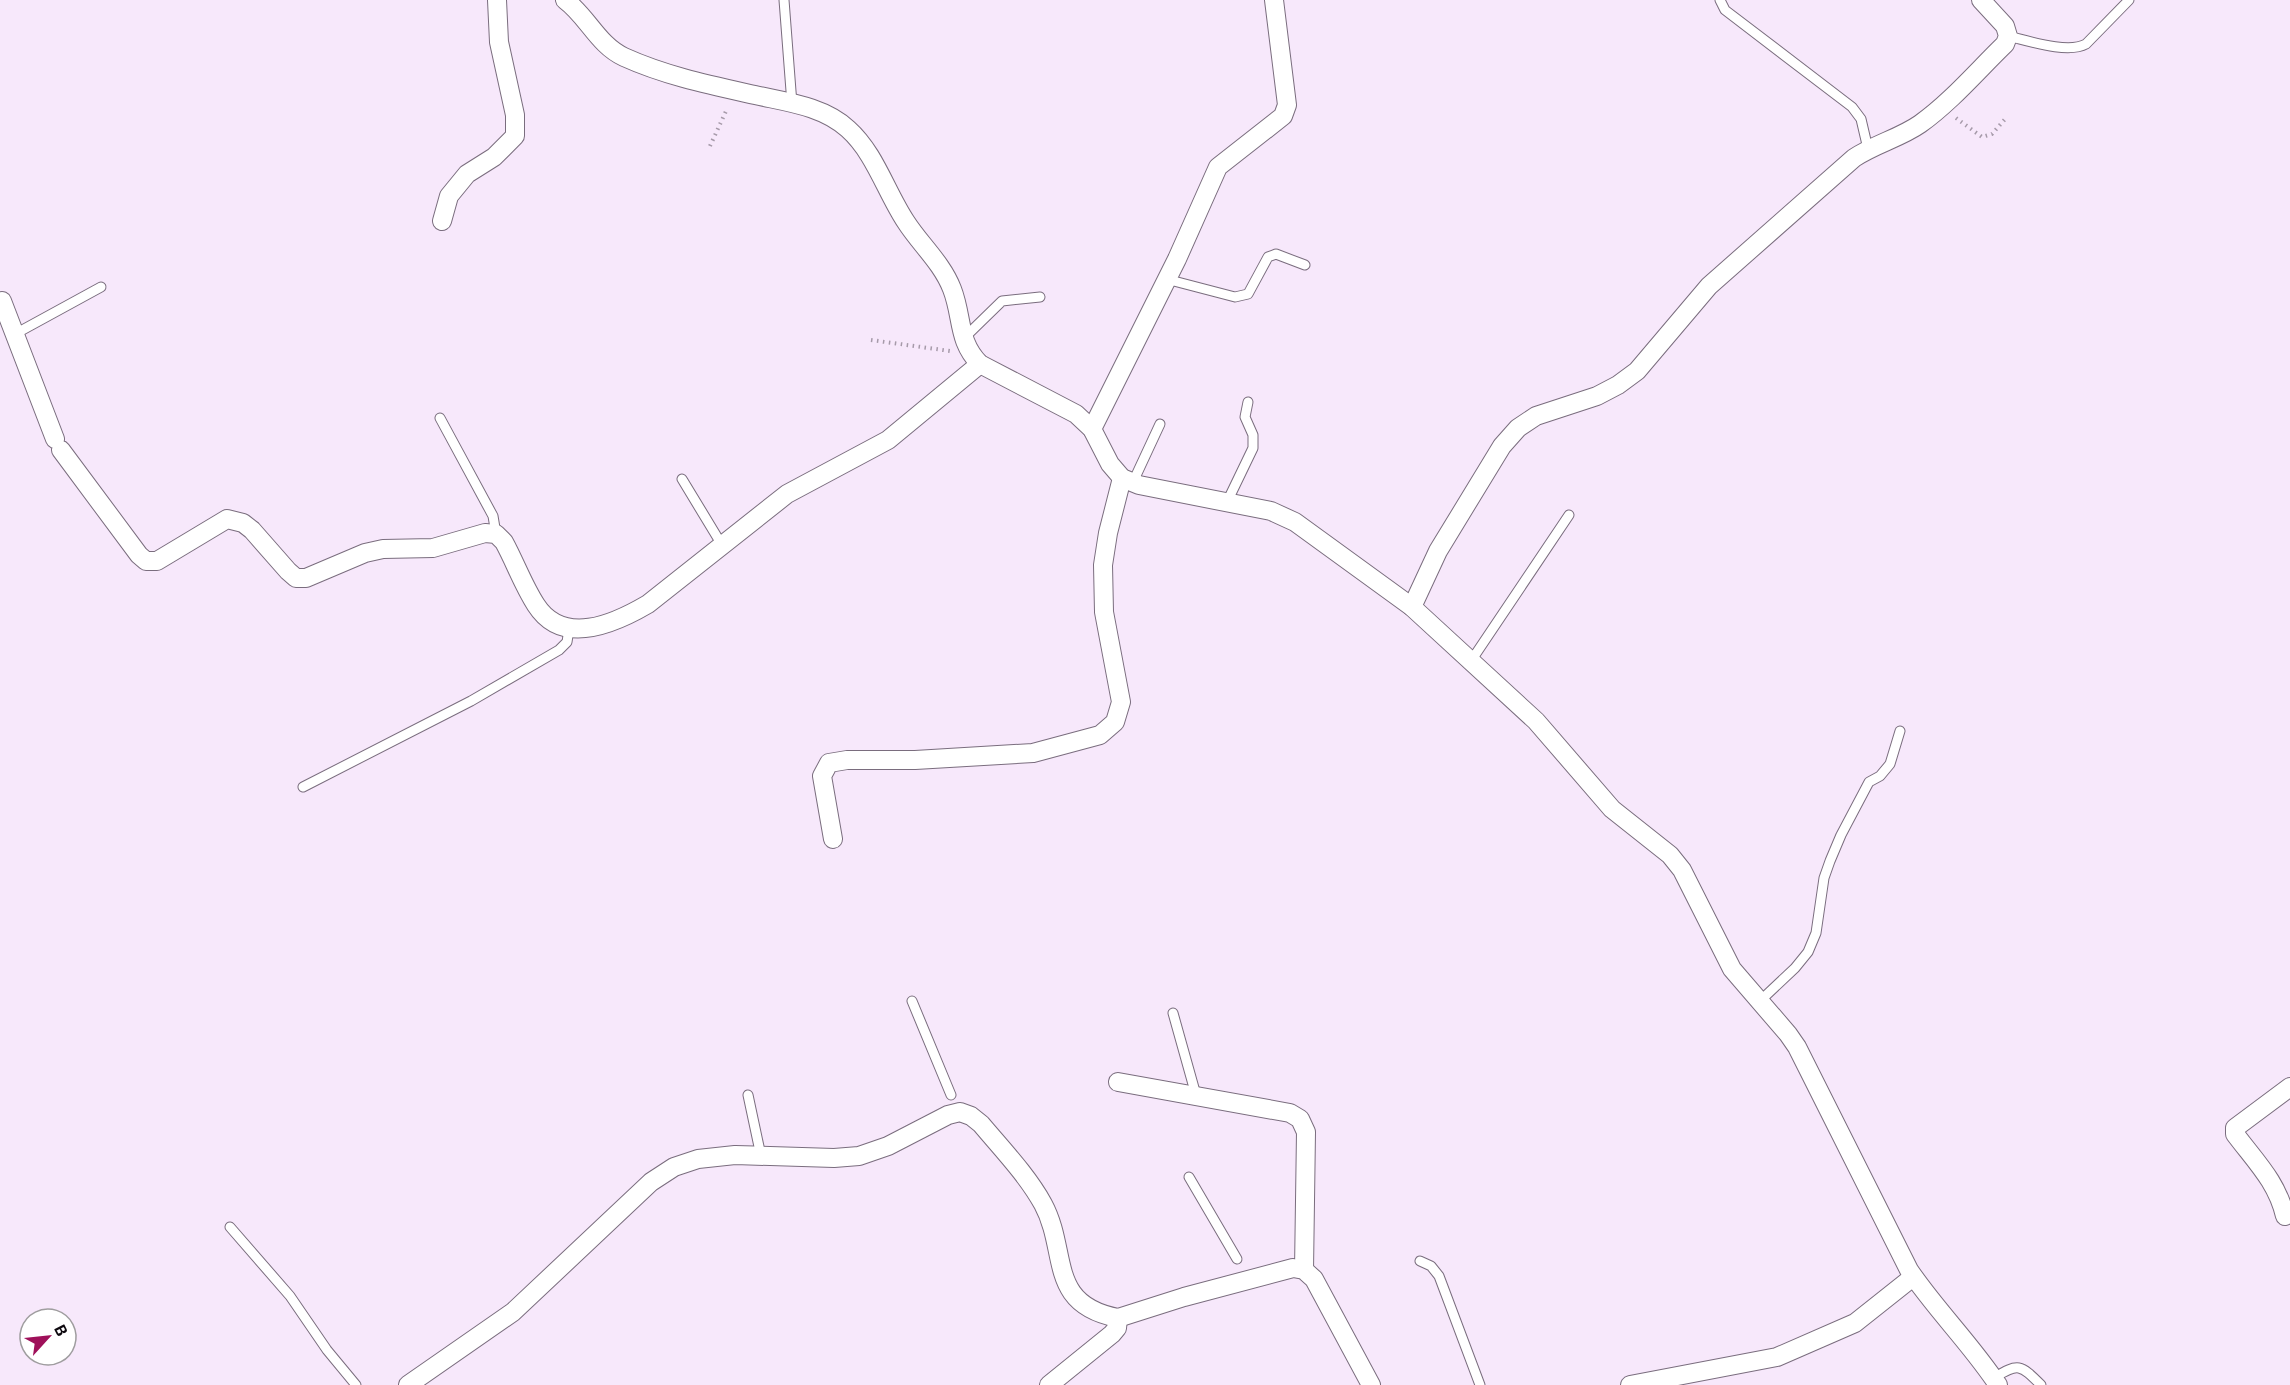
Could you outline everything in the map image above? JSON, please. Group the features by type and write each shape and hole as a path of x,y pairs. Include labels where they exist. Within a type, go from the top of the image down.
{"street":[{"path":"442,221 449,196 467,174 494,157 515,136 515,115 499,42 497,0"},
{"path":"566,0 603,41 621,56 668,75 826,114 848,128 864,146 907,224 943,271 952,290 971,352 1076,414 1092,429 1110,465 1127,480 1271,511 1295,522 1412,606 1536,721 1612,809 1682,870 1732,969 1797,1047 1913,1277 1983,1362 1995,1381"},
{"path":"1092,429 1218,167 1283,116 1287,105 1274,0"},
{"path":"1412,606 1450,532 1502,446 1518,428 1536,416 1597,396 1618,385 1637,371 1709,286 1854,158 1868,149 1911,130 1940,107 2005,44 2008,36 2005,26 1981,0"},
{"path":"2,301 58,445 139,555 146,561 157,561 227,519 243,523 252,530 296,578 306,578 365,553 383,549 433,548 485,533 496,534 504,542 536,605 548,619 569,629 591,628 630,615 648,604 787,494 888,440 971,352"},
{"path":"833,839 822,776 829,764 847,760 915,760 1033,753 1100,735 1115,722 1121,702 1104,612 1103,565 1108,533 1127,480"},
{"path":"1118,1082 1290,1113 1300,1119 1306,1132 1304,1270"},
{"path":"2285,1216 2281,1198 2273,1183 2235,1134 2235,1128 2290,1088"},
{"path":"408,1385 513,1312 651,1182 674,1167 698,1159 735,1155 834,1158 859,1155 888,1146 948,1115 956,1104 981,1124 1035,1191 1050,1221 1064,1279 1070,1291 1079,1301 1107,1316 1118,1318 1246,1275 1293,1268 1304,1270 1314,1279 1371,1385"},
{"path":"1630,1385 1777,1357 1855,1323 1913,1277"},
{"path":"1049,1385 1112,1334 1117,1328 1118,1318"}],"lane":[{"path":"784,0 792,104"},
{"path":"1720,0 1725,10 1852,107 1861,119 1868,149"},
{"path":"2008,36 2068,49 2080,48 2129,0"},
{"path":"1166,279 1234,297 1248,294 1268,257 1276,254 1305,265"},
{"path":"15,334 101,287"},
{"path":"971,352 1002,301 1040,297"},
{"path":"1227,502 1253,448 1253,435 1245,417 1248,402"},
{"path":"440,418 493,516 496,534"},
{"path":"1127,480 1160,424"},
{"path":"682,479 722,545"},
{"path":"1471,661 1569,515"},
{"path":"303,787 471,701 559,650 567,642 569,629"},
{"path":"1761,1001 1808,952 1816,933 1824,878 1833,852 1869,782 1880,776 1890,764 1900,731"},
{"path":"912,1001 956,1104"},
{"path":"1173,1012 1196,1095"},
{"path":"748,1095 761,1156"},
{"path":"1189,1177 1237,1259"},
{"path":"230,1227 290,1296 327,1350 356,1385"},
{"path":"1420,1262 1431,1266 1439,1275 1480,1385"},
{"path":"1995,1381 2013,1367 2021,1368 2042,1385"}],"path":[{"path":"710,146 735,90"},
{"path":"1940,107 1982,137 1992,134 2006,118"},
{"path":"871,340 971,352"}]}
